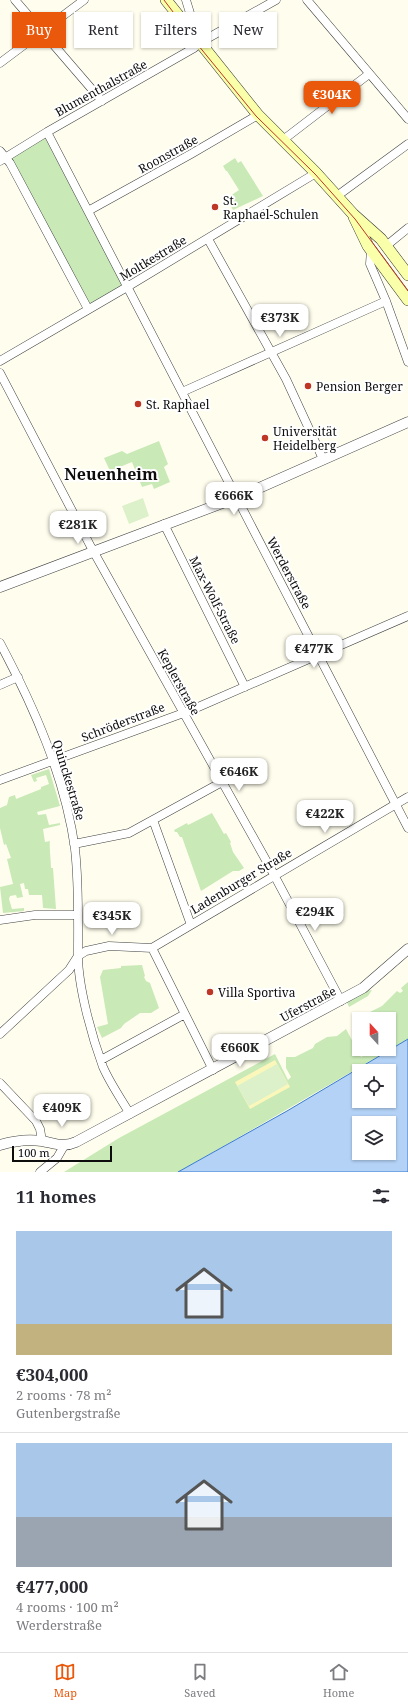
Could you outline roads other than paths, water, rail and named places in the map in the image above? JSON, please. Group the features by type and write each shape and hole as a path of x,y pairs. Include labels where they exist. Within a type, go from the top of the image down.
{"main road":[{"path":"166,0 175,12"},
{"path":"203,48 258,115 316,173 353,214 379,236 408,275"},
{"path":"353,214 371,250 408,300"}],"street":[{"path":"15,0 25,12"},
{"path":"66,13 84,0"},
{"path":"186,0 190,12"},
{"name":"Blumenthalstraße","path":"211,36 276,0"},
{"path":"307,0 408,119"},
{"path":"0,63 20,48"},
{"path":"57,48 102,101"},
{"name":"Blumenthalstraße","path":"2,156 194,48"},
{"path":"283,140 369,74"},
{"name":"Roonstraße","path":"88,212 258,115"},
{"name":"Werderstraße","path":"47,132 408,828"},
{"path":"337,196 408,144"},
{"path":"2,156 88,309"},
{"name":"Moltkestraße","path":"0,361 208,239 316,173"},
{"path":"386,246 408,228"},
{"path":"208,239 299,405 323,459"},
{"path":"371,250 370,264 386,301 408,362"},
{"path":"182,392 386,301"},
{"name":"Keplerstraße","path":"0,373 95,554 274,876 341,1001"},
{"path":"0,587 95,554 164,524 236,498 408,422"},
{"name":"Max-Wolf-Straße","path":"164,524 245,687"},
{"name":"Schröderstraße","path":"0,780 184,715 408,616"},
{"name":"Quinckestraße","path":"0,643 35,714 53,761 68,812 74,844 77,874 78,956 89,1019 104,1068 130,1114"},
{"path":"0,685 18,677"},
{"path":"74,844 121,835 153,820 222,782"},
{"name":"Ladenburger Straße","path":"152,948 408,797"},
{"path":"153,820 191,925"},
{"path":"0,917 78,915"},
{"path":"0,1034 69,970 78,956 86,951 109,946 152,948 213,1070"},
{"name":"Uferstraße","path":"64,1146 71,1145 341,1001 368,985 408,949"},
{"path":"101,1060 185,1014"},
{"path":"0,1083 36,1121 40,1129 42,1141"},
{"name":"Uferstraße","path":"42,1141 86,1136"},
{"path":"0,1145 20,1141 42,1141 64,1146 57,1158 40,1172"}],"water":[{"path":"408,1039 408,1172 178,1172 287,1111 352,1072 352,1108 396,1108 396,1064 366,1064 379,1056 396,1056 396,1046"}],"tram line":[{"path":"164,0 198,45 256,116 315,174 355,219 408,291"}],"place":[{"name":"St. Raphael-Schulen","path":"215,207"},
{"name":"Pension Berger","path":"308,386"},
{"name":"St. Raphael","path":"138,404"},
{"name":"Universität Heidelberg","path":"265,438"},
{"name":"Villa Sportiva","path":"210,992"}],"district":[{"name":"Neuenheim","path":"111,474"}]}
